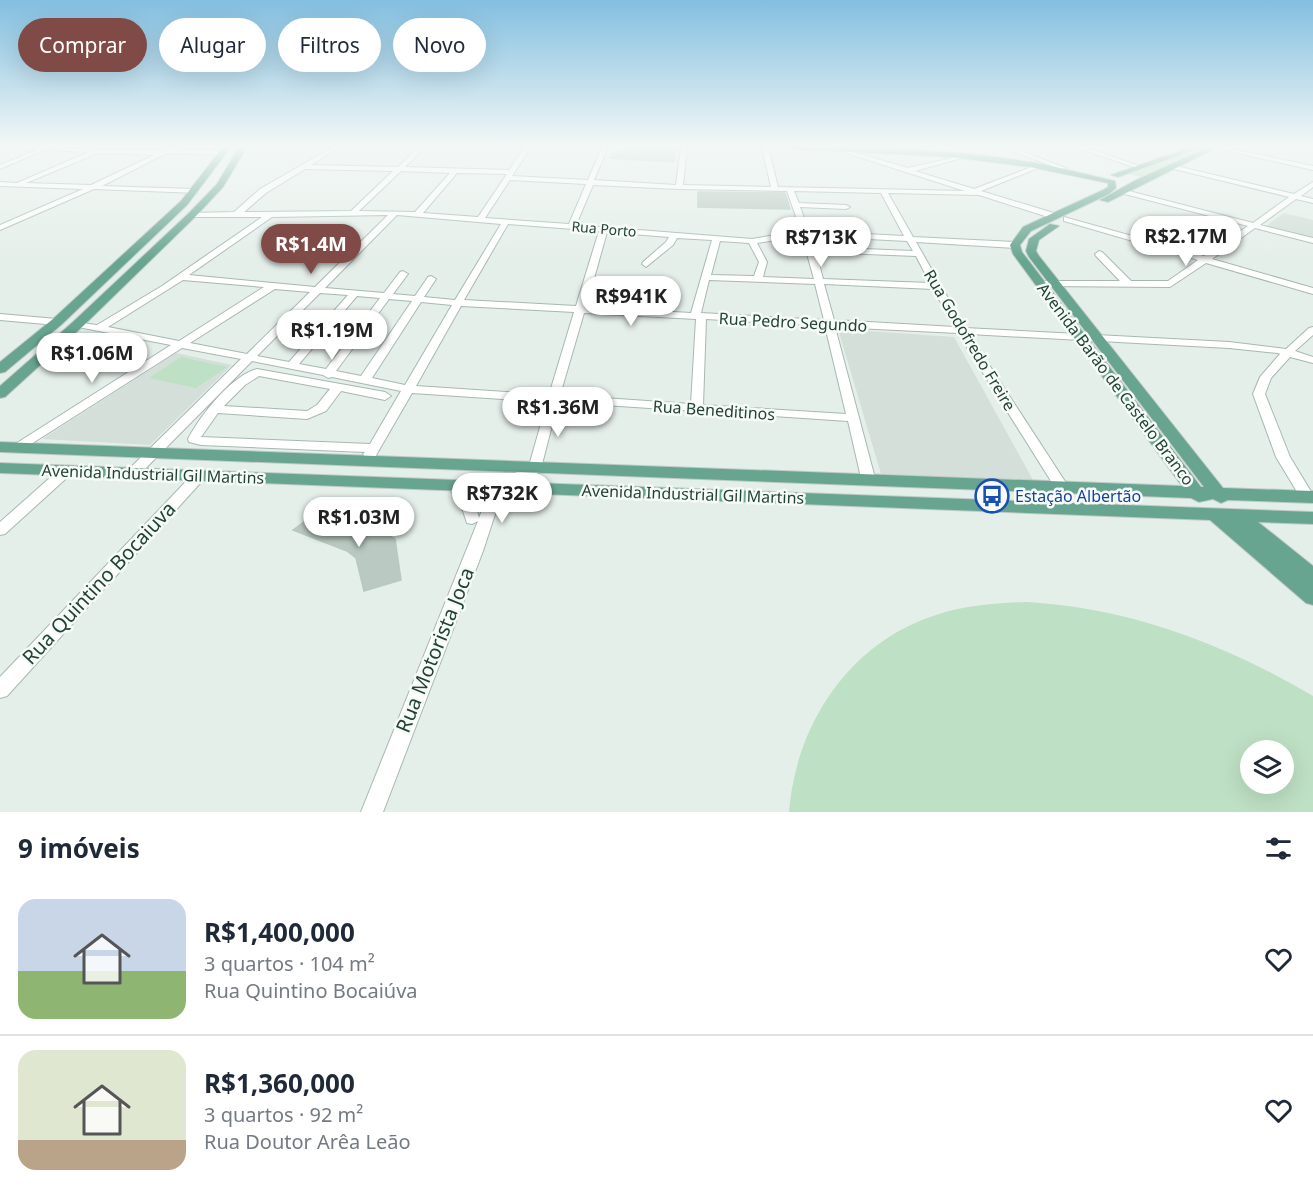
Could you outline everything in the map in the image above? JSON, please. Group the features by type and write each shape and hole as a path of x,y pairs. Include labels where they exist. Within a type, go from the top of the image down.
{"main road":[{"path":"0,369 57,322 199,185"},
{"path":"0,394 78,324 192,215 220,185"},
{"name":"Avenida Barão de Castelo Branco","path":"1112,185 1112,188 1060,217 1041,233 1031,244 1034,257 1049,284 1090,338 1218,493 1239,516 1313,577"},
{"name":"Avenida Barão de Castelo Branco","path":"1049,284 1023,262 1015,245 1027,229 1124,191 1134,185"},
{"name":"Avenida Barão de Castelo Branco","path":"1090,338 1196,492 1214,514 1313,597"},
{"name":"Avenida Industrial Gil Martins","path":"8,448 1310,497"},
{"name":"Avenida Industrial Gil Martins","path":"0,468 1313,518"}],"street":[{"path":"0,192 17,185 194,191"},
{"path":"0,228 98,185"},
{"path":"237,214 256,196 273,185"},
{"path":"354,212 384,185"},
{"path":"417,215 443,185"},
{"path":"481,219 504,185"},
{"path":"572,226 589,185"},
{"path":"632,185 978,192 994,185"},
{"path":"774,185 775,189"},
{"path":"954,185 1313,291"},
{"path":"1245,185 1313,201"},
{"path":"1049,284 1170,284 1312,185"},
{"path":"790,189 811,249 869,482"},
{"name":"Rua Godofredo Freire","path":"883,191 962,331 1061,486"},
{"path":"1124,191 1313,241"},
{"path":"795,205 846,207"},
{"path":"100,327 182,277 272,213"},
{"path":"132,474 395,213"},
{"name":"Rua Porto","path":"192,215 395,213 752,241 804,233 910,237 1015,245"},
{"path":"365,463 460,303 506,220"},
{"path":"497,487 535,469 604,229"},
{"path":"645,264 670,243 674,235"},
{"path":"697,409 698,316 705,278 716,239"},
{"path":"752,241 763,262 758,279"},
{"path":"811,249 920,255"},
{"path":"1099,254 1129,285"},
{"path":"328,375 404,274"},
{"name":"Rua Pedro Segundo","path":"182,277 460,303 1229,345 1290,352 1313,360"},
{"path":"705,278 935,286"},
{"path":"364,381 431,279"},
{"path":"8,448 184,344 273,286"},
{"path":"291,367 354,294"},
{"path":"0,317 57,322"},
{"name":"Rua Beneditinos","path":"78,324 328,375 409,389 854,418"},
{"path":"1310,497 1283,457 1259,393 1259,386 1266,375 1313,330"},
{"path":"374,448 194,439 216,409 246,377 257,372 385,396"},
{"path":"216,409 315,414 322,409 338,387"},
{"path":"0,530 66,471"},
{"name":"Rua Quintino Bocaiuva","path":"0,690 199,476"},
{"path":"453,485 467,500 472,519"},
{"name":"Rua Motorista Joca","path":"372,812 475,550 497,487"}],"shaded area":[{"path":"1284,213 1313,220 1313,238 1266,226"},
{"path":"838,329 954,337 1033,480 881,474"},
{"path":"176,353 232,365 150,445 42,439"}],"green space":[{"path":"181,357 227,367 196,388 149,378"},
{"path":"1027,602 1065,606 1140,621 1176,632 1246,660 1313,696 1313,812 789,812 794,779 803,748 816,718 833,691 854,666 878,645 905,628 936,615 992,604"}],"building":[{"path":"698,192 785,193 790,209 698,207"},
{"path":"315,514 328,521 335,517 363,528 377,530 395,539 401,580 364,591 356,558 347,551 293,530"}],"place":[{"name":"Estação Albertão","path":"992,496"}]}
